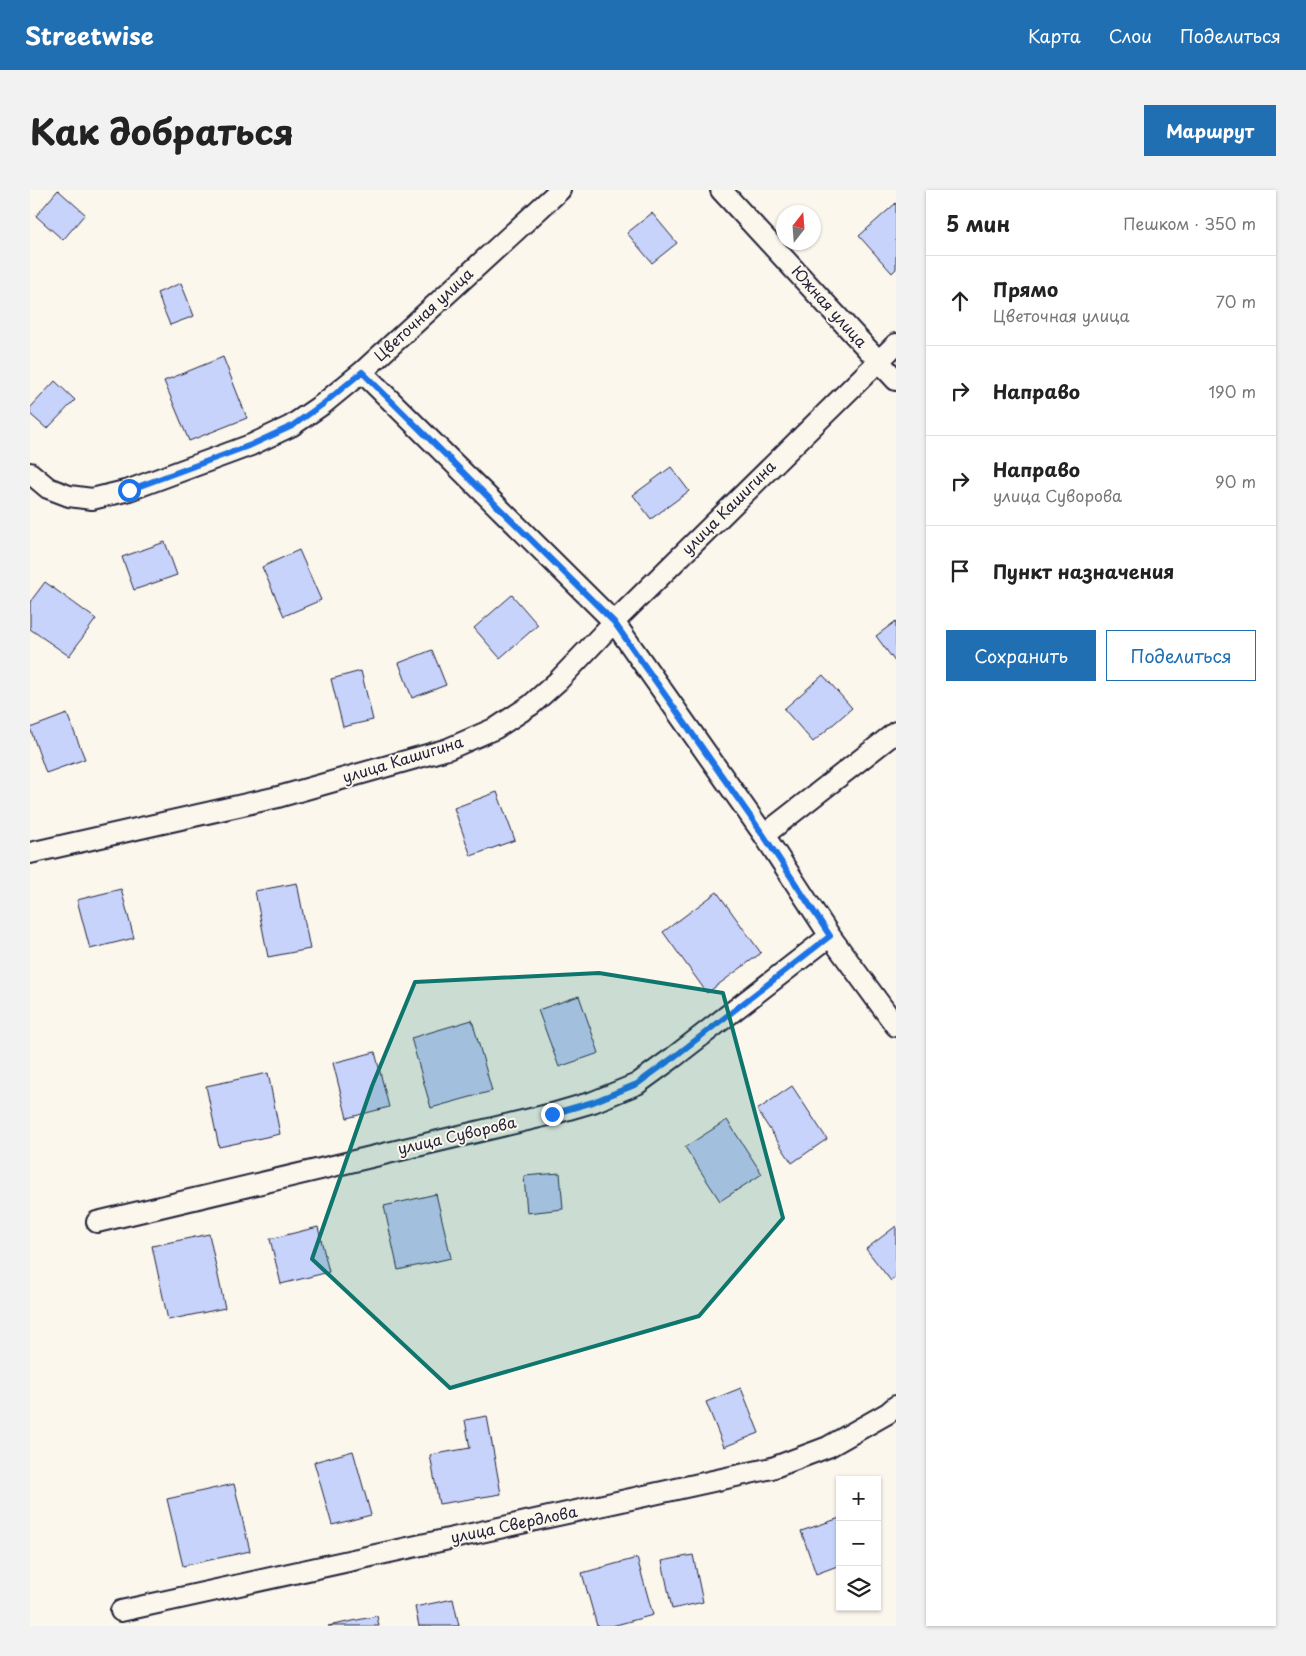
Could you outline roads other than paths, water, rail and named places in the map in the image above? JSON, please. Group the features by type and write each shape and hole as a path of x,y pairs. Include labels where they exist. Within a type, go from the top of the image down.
{"street":[{"name":"Цветочная улица","path":"30,473 48,488 69,496 92,498 129,490 251,445 292,426 323,404 362,372 560,190"},
{"name":"Южная улица","path":"721,190 896,380"},
{"name":"улица Кашигина","path":"30,853 278,796 448,749 496,728 531,705 558,680 614,622 896,344"},
{"path":"362,372 614,622 764,836 830,936 896,1026"},
{"path":"764,836 896,732"},
{"name":"улица Суворова","path":"97,1222 552,1114 593,1102 637,1084 830,936"},
{"name":"улица Свердлова","path":"121,1611 772,1468 828,1446 888,1413 896,1406"}]}
